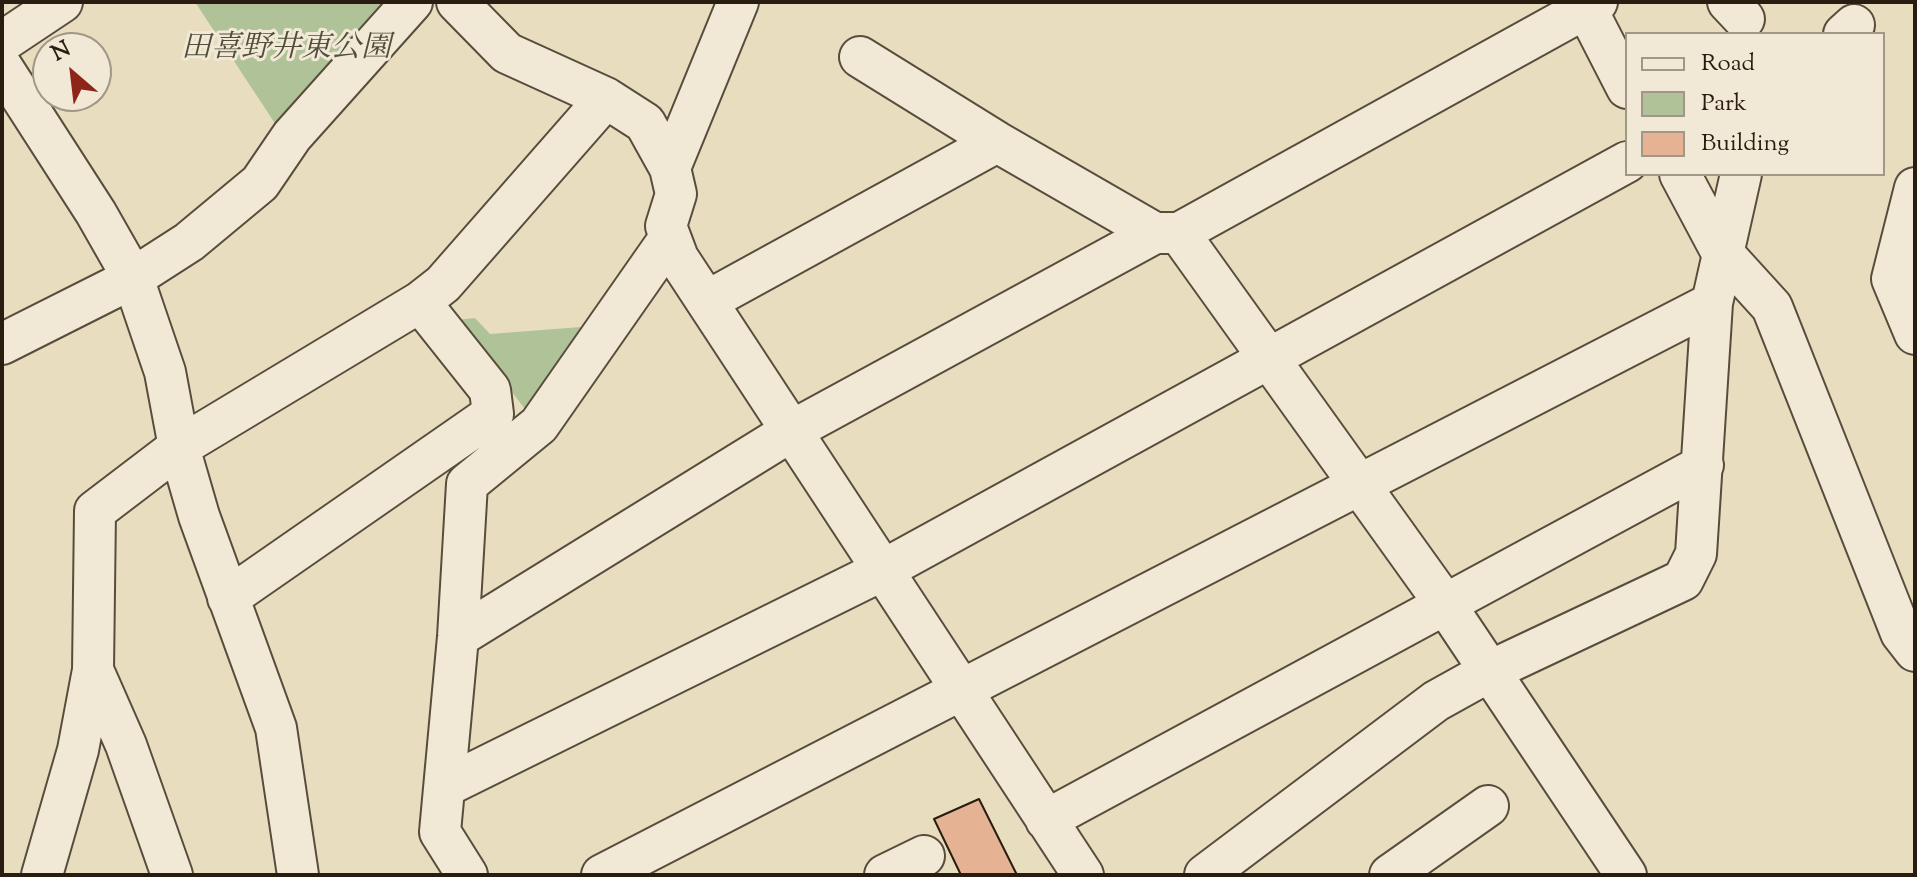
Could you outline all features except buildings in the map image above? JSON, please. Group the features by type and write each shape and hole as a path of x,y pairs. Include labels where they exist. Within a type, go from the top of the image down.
{"street":[{"path":"2,42 62,2"},
{"path":"2,344 133,278 189,242 260,183 292,136 412,2"},
{"path":"457,2 507,53 606,98 645,123 670,168 676,194 666,226 669,239 1083,875"},
{"path":"670,168 738,2"},
{"path":"458,637 793,430 1592,6 1625,83"},
{"path":"860,57 997,142 1167,233 1270,360 1445,604 1626,875"},
{"path":"2,67 96,213 133,278 165,372 179,447 228,598 276,728 298,875"},
{"path":"42,875 78,750 93,670 95,511 179,447 420,302 443,284 606,98"},
{"path":"709,300 997,142"},
{"path":"446,786 883,570 1625,163"},
{"path":"1681,176 1721,251 1772,307 1901,633 1915,651"},
{"path":"1205,875 1436,701 1490,671 1683,580 1696,554 1712,303 1721,251 1740,176"},
{"path":"1914,327 1892,279 1915,188"},
{"path":"467,875 440,832 458,637 467,484 539,425 669,239"},
{"path":"228,598 493,414 490,390 420,302"},
{"path":"602,875 1712,303"},
{"path":"1046,820 1703,465"},
{"path":"93,670 126,745 172,875"},
{"path":"1390,875 1488,806"},
{"path":"885,875 924,856"}],"green space":[{"name":"田喜野井東公園","path":"195,2 384,2 282,134"},
{"path":"475,318 490,334 581,327 525,409 456,320"}]}
